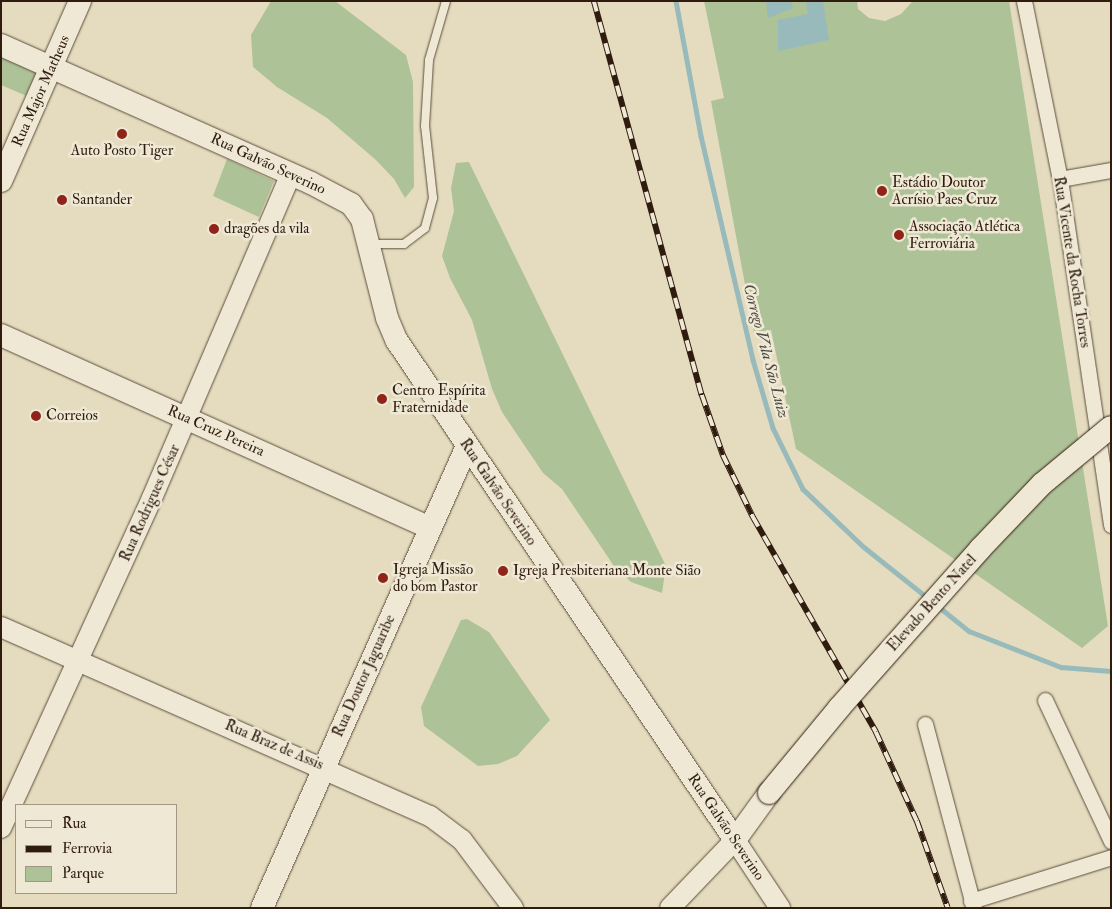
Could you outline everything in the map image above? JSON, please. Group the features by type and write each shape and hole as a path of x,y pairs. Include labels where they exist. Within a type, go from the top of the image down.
{"main road":[{"name":"Rua Major Matheus","path":"1,182 80,1"},
{"name":"Rua Galvão Severino","path":"1,45 52,66 291,174 351,204 362,219 370,244 387,318 397,341 735,840"},
{"name":"Rua Cruz Pereira","path":"1,335 430,528"},
{"name":"Elevado Bento Natel","path":"735,840 769,793 839,708 987,541 1042,484 1111,427"},
{"name":"Rua Doutor Jaguaribe","path":"262,908 467,446"}],"street":[{"name":"Rua Vicente da Rocha Torres","path":"1024,1 1060,179 1111,525"},
{"path":"1060,179 1111,170"},
{"name":"Rua Rodrigues César","path":"1,828 188,418 291,174"},
{"name":"Rua Braz de Assis","path":"1,627 324,767 443,824 477,858 513,908"},
{"path":"1045,700 1111,841"},
{"path":"925,724 972,904 1111,857"},
{"path":"670,908 735,840"},
{"name":"Rua Galvão Severino","path":"735,840 780,908"}],"lane":[{"path":"370,244 404,244 425,228 433,198 424,126 429,60 446,1"}],"green space":[{"path":"271,1 335,1 406,55 413,82 414,187 405,198 394,179 376,160 327,118 277,87 253,67 251,35"},
{"name":"Associação Atlética Ferroviária","path":"704,1 857,1 858,9 869,18 885,21 901,14 913,1 1009,1 1108,626 1082,648 796,449 771,330 754,333 711,101 724,98"},
{"path":"1,55 39,72 29,97 1,85"},
{"path":"227,159 274,181 259,217 213,196"},
{"path":"469,162 666,566 662,593 631,582 614,566 562,489 543,473 502,412 492,389 472,320 450,278 442,256 454,211 451,188 456,163"},
{"path":"467,619 489,632 550,720 517,756 498,764 478,766 424,726 421,707 461,620"}],"water":[{"path":"766,1 791,1 793,8 768,18"},
{"path":"806,1 823,1 829,40 778,51 778,20 808,14"}],"waterway":[{"name":"Corrego Vila São Luiz","path":"676,1 701,136 753,360 773,428 803,489 864,547 928,598"},
{"name":"Corrego Vila São Luiz","path":"938,606 969,631 1061,667 1111,671"}],"railway":[{"path":"594,1 702,395 723,455 753,517 876,732 917,821 948,908"}],"place":[{"name":"Auto Posto Tiger","path":"122,134"},
{"name":"Estádio Doutor Acrísio Paes Cruz","path":"882,191"},
{"name":"Santander","path":"62,200"},
{"name":"dragões da vila","path":"214,229"},
{"name":"Associação Atlética Ferroviária","path":"899,235"},
{"name":"Centro Espírita Fraternidade","path":"382,399"},
{"name":"Correios","path":"36,416"},
{"name":"Igreja Presbiteriana Monte Sião","path":"503,571"},
{"name":"Igreja Missão do bom Pastor","path":"383,578"}]}
